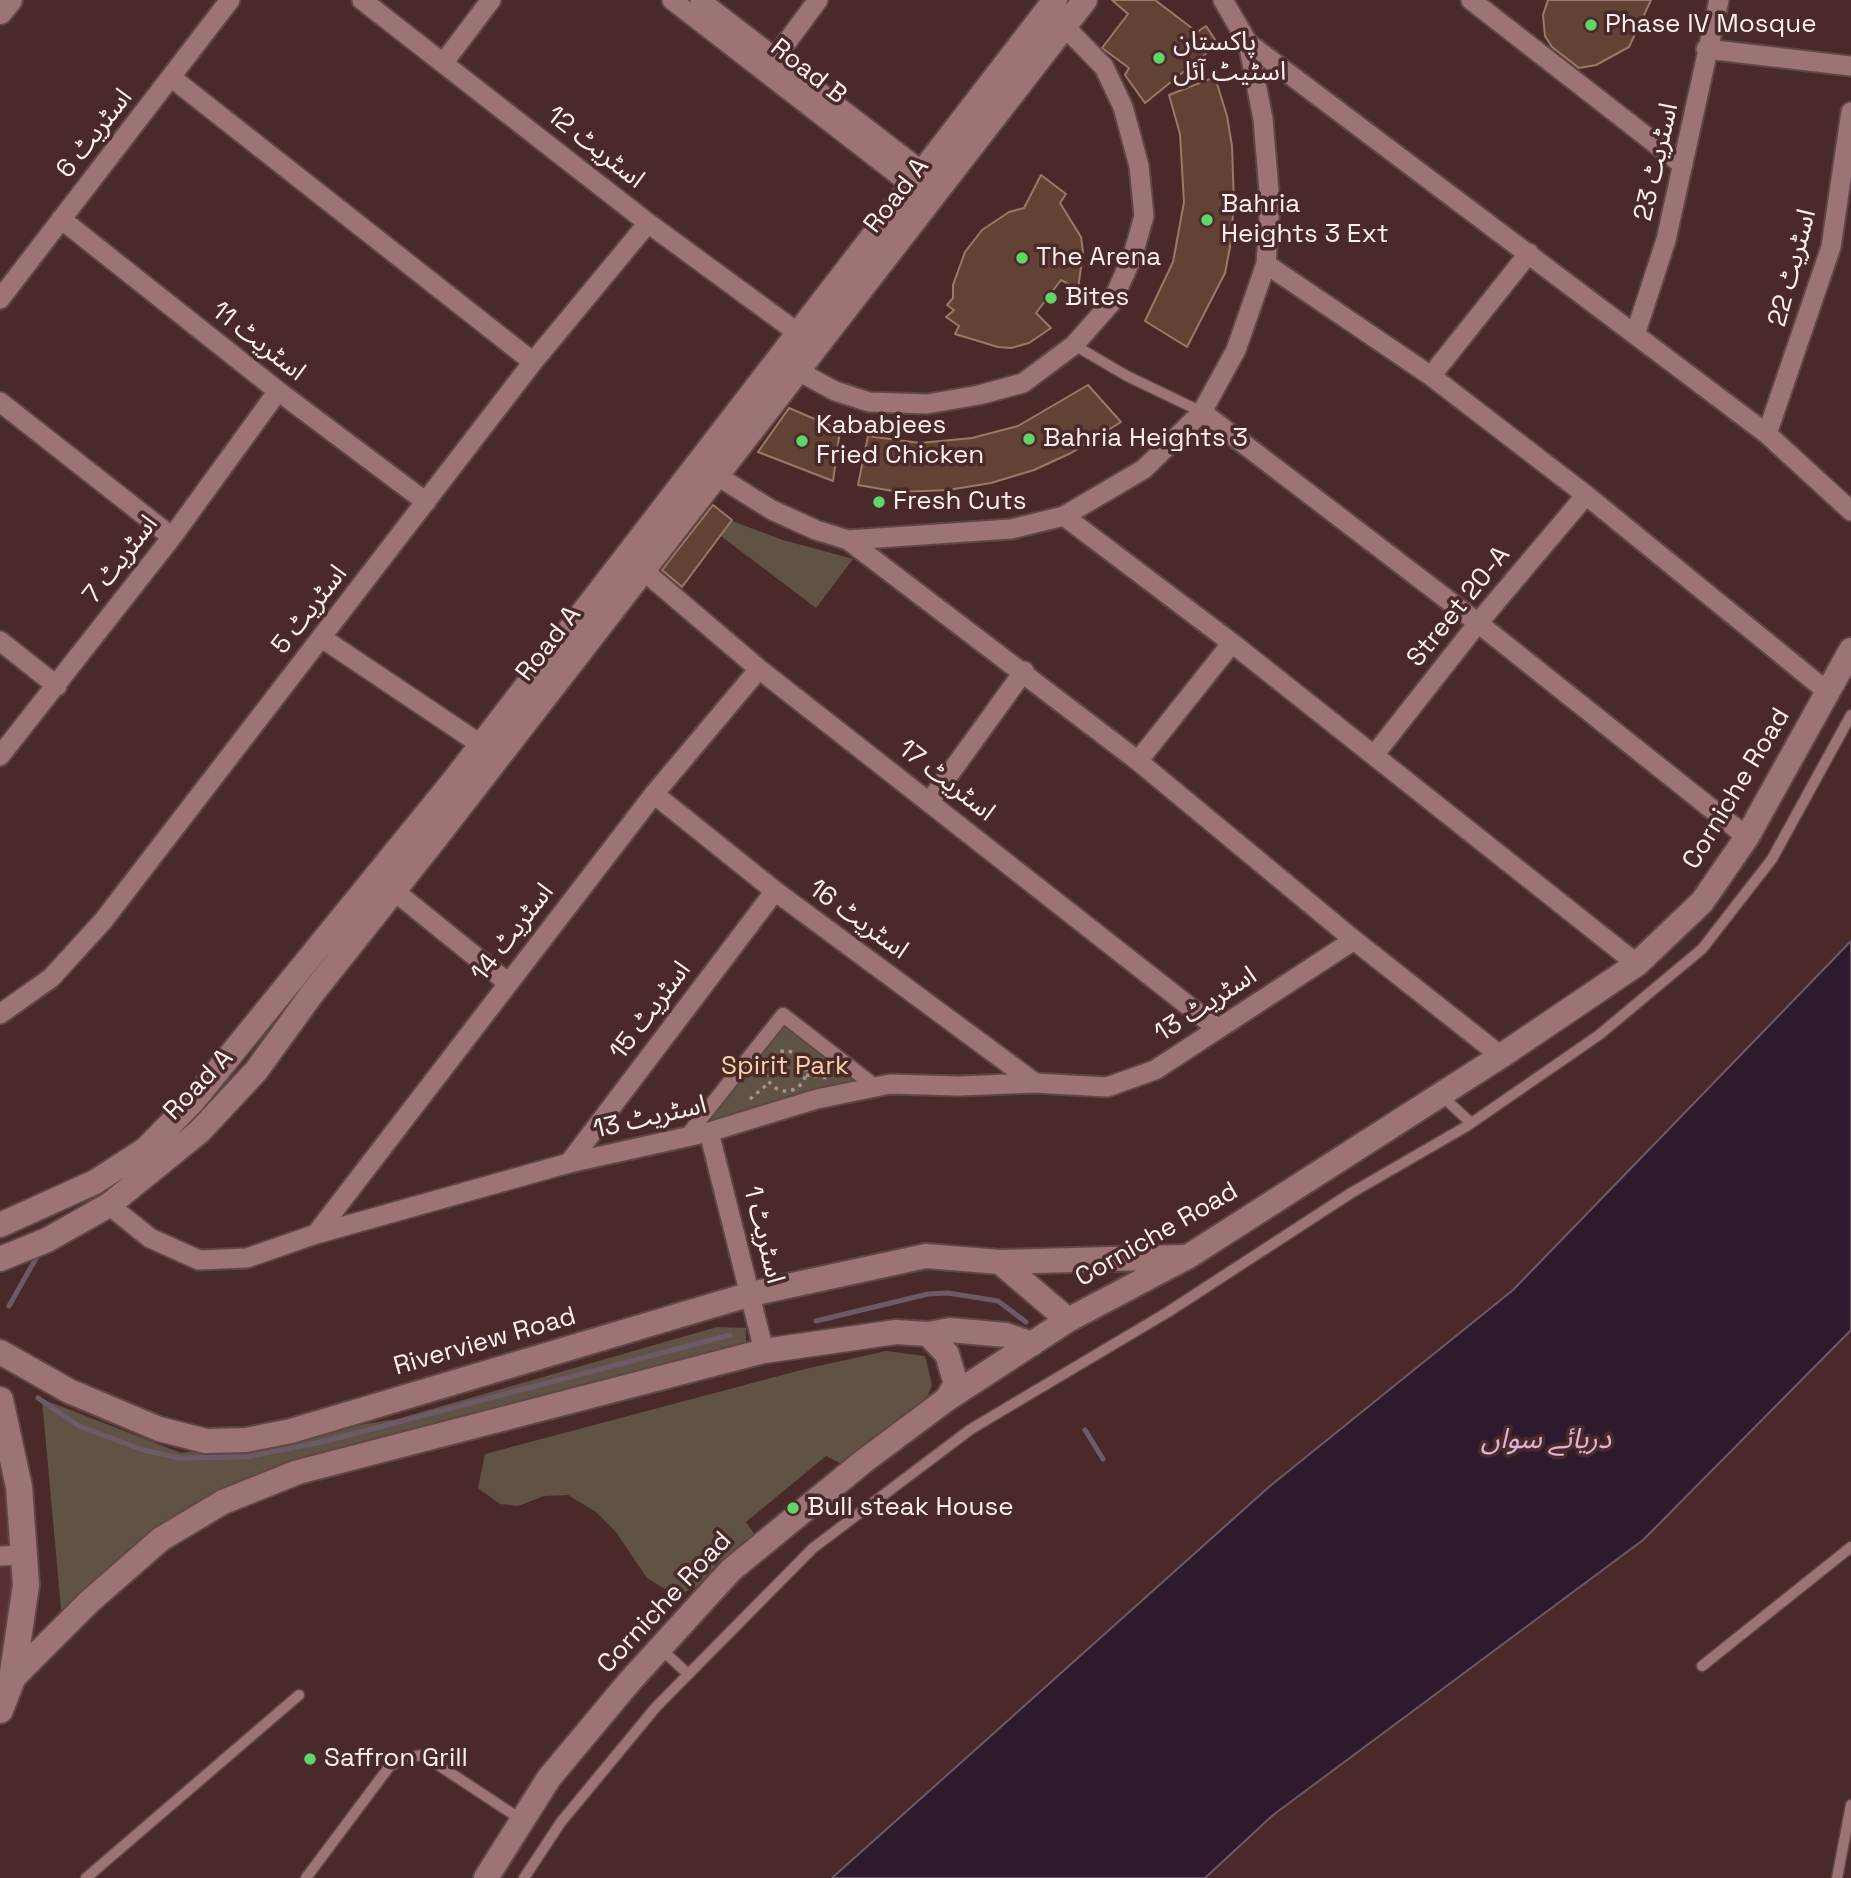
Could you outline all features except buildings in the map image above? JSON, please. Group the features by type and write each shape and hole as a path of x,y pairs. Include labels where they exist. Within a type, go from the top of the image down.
{"main road":[{"path":"0,1400 10,1500 12,1555 26,1586 12,1679 0,1710"}],"street":[{"path":"0,12 10,0"},
{"name":"اسٹریٹ 6","path":"0,299 230,0"},
{"name":"اسٹریٹ 12","path":"362,0 648,223 797,333"},
{"path":"444,62 491,0"},
{"name":"Road B","path":"672,0 916,178"},
{"name":"Road B","path":"700,0 775,58 916,178"},
{"path":"775,58 818,0"},
{"name":"Road A","path":"0,1259 47,1240 109,1205 199,1132 256,1071 393,890 644,571 707,469 797,333 1055,0"},
{"name":"Road A","path":"0,1225 96,1182 146,1149 194,1100 249,1035 480,744 707,469 798,371 1085,0"},
{"path":"848,540 1011,529 1064,516 1144,469 1202,412 1236,350 1266,264 1270,203 1263,119 1248,43 1223,0"},
{"name":"اسٹریٹ 23","path":"1636,332 1666,240 1706,49 1719,0"},
{"path":"1475,1 1683,165"},
{"path":"798,371 835,391 869,402 927,404 1023,383 1074,345 1112,302 1132,256 1144,216 1139,166 1123,107 1104,67 1065,27"},
{"path":"1248,43 1636,332 1767,434 1851,512"},
{"path":"1706,49 1851,66"},
{"path":"172,78 533,362"},
{"name":"اسٹریٹ 22","path":"1767,434 1831,247 1851,112"},
{"name":"اسٹریٹ 11","path":"61,219 278,391 426,502"},
{"name":"اسٹریٹ 5","path":"0,1014 51,978 103,921 533,362 648,223"},
{"path":"1431,376 1529,253"},
{"path":"1266,264 1431,376 1586,495 1829,693"},
{"name":"اسٹریٹ 7","path":"0,756 172,537 278,391"},
{"path":"0,402 172,537"},
{"path":"1202,412 1478,623 1747,837"},
{"path":"707,469 772,510 816,530 848,540 1024,671 1138,761 1354,940 1501,1056"},
{"name":"Street 20-A","path":"1374,754 1478,623 1586,495"},
{"path":"1064,516 1374,754 1637,964"},
{"name":"اسٹریٹ 17","path":"644,571 759,669 1218,1029"},
{"path":"322,638 480,744"},
{"path":"0,641 57,685"},
{"path":"1138,761 1232,643"},
{"name":"Corniche Road","path":"486,1878 550,1778 660,1648 731,1570 864,1461 947,1399 1068,1320 1189,1256 1501,1056 1637,964 1702,902 1747,837 1851,650"},
{"name":"اسٹریٹ 14","path":"316,1234 654,794 759,669"},
{"path":"930,801 1024,671"},
{"name":"اسٹریٹ 16","path":"654,794 775,891 1035,1083"},
{"path":"393,890 507,982"},
{"name":"اسٹریٹ 15","path":"569,1163 775,891"},
{"name":"اسٹریٹ 13","path":"109,1205 150,1238 199,1260 247,1258 316,1234 569,1163 709,1132 817,1099 890,1084 959,1086 1035,1083 1107,1087 1155,1070 1354,940"},
{"path":"686,1137 783,1015 876,1087"},
{"name":"اسٹریٹ 1","path":"709,1132 764,1351"},
{"name":"Riverview Road","path":"0,1352 69,1391 159,1429 205,1441 246,1440 292,1430 751,1294 926,1256 1000,1262 1189,1256"},
{"path":"1000,1262 1068,1320"},
{"path":"12,1679 90,1601 161,1539 223,1502 298,1472 764,1351 896,1332 928,1334 950,1330 1006,1335 1032,1344"},
{"path":"928,1334 947,1354 956,1384 947,1399"}],"lane":[{"path":"1074,345 1127,376 1202,412"},
{"path":"524,1878 561,1822 656,1707 813,1548 971,1429 1168,1312 1351,1193 1471,1124 1599,1035 1702,949 1772,859 1851,715"},
{"path":"1440,1095 1471,1124"},
{"path":"1702,1666 1851,1546"},
{"path":"660,1648 688,1674"},
{"path":"86,1878 299,1695"},
{"path":"306,1878 389,1766 404,1758 423,1755 523,1820"},
{"path":"1837,1878 1851,1805"}],"path":[{"path":"782,1051 795,1053 804,1062 806,1075 799,1086 780,1090 770,1082 768,1063 782,1051"},
{"path":"806,1075 833,1081 848,1066"}],"shaded area":[{"path":"0,1434 12,1536 11,1612 0,1685"}],"green space":[{"path":"732,521 783,540 853,559 816,608 721,536"},
{"name":"Spirit Park","path":"779,1018 862,1080 690,1133"},
{"path":"717,1327 746,1328 746,1342 190,1511 62,1619 42,1399 181,1453 397,1419"},
{"path":"886,1351 925,1356 932,1385 921,1411 840,1463 826,1456 746,1522 755,1535 716,1565 698,1586 676,1596 647,1578 616,1532 596,1512 568,1495 544,1496 518,1506 500,1504 478,1488 485,1454 805,1369"}],"water":[{"name":"دریائے سواں","path":"1851,941 1851,1330 1643,1540 1273,1815 1205,1878 832,1878 1270,1486 1513,1290"}],"waterway":[{"path":"189,1122 210,1103"},
{"path":"9,1306 39,1253"},
{"path":"816,1321 928,1294 948,1293 998,1301 1026,1322"},
{"path":"38,1398 79,1426 143,1450 179,1458 246,1457 326,1441 730,1335"},
{"path":"1085,1430 1103,1459"}],"place":[{"name":"Phase IV Mosque","path":"1591,25"},
{"name":"پاکستان اسٹیٹ آئل","path":"1159,58"},
{"name":"Bahria Heights 3 Ext","path":"1207,220"},
{"name":"The Arena","path":"1022,258"},
{"name":"Bites","path":"1051,298"},
{"name":"Bahria Heights 3","path":"1029,439"},
{"name":"Kababjees Fried Chicken","path":"802,441"},
{"name":"Fresh Cuts","path":"879,502"},
{"name":"Bull steak House","path":"793,1508"},
{"name":"Saffron Grill","path":"310,1759"}]}
